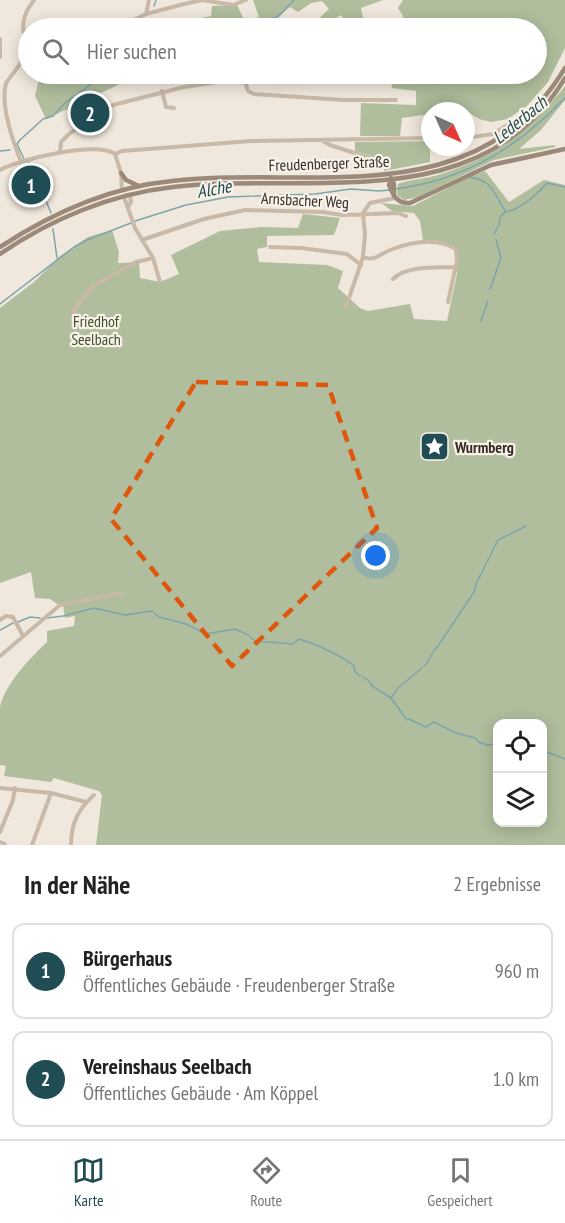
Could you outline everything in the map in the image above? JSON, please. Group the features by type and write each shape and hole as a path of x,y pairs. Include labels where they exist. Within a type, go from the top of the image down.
{"main road":[{"name":"Freudenberger Straße","path":"0,254 58,221 130,195 162,188 212,184 363,182 440,164 477,151 520,124 548,94 565,68"},
{"name":"Freudenberger Straße","path":"0,247 67,209 139,186 212,178 391,177 425,174 451,167 496,147 523,128 538,114 565,78"},
{"path":"391,177 394,195 400,202 410,203 491,165 565,148"},
{"path":"122,175 139,186"},
{"path":"125,189 130,195"},
{"path":"124,197 125,189"}],"street":[{"path":"24,18 34,0"},
{"path":"146,14 149,0"},
{"path":"138,18 183,2 202,0 232,5 246,0"},
{"path":"0,39 0,57"},
{"path":"18,69 2,87 1,104 5,127 24,161"},
{"path":"60,152 64,139 100,111 113,105 162,92 209,84"},
{"path":"246,84 249,91 254,94 343,100 396,100"},
{"path":"162,92 166,107 174,108"},
{"path":"475,137 493,134 511,123"},
{"name":"Freudenberger Straße","path":"0,170 60,152 109,151 115,154 122,151 240,141 421,138"},
{"name":"Freudenberger Straße","path":"322,141 381,162"},
{"path":"115,154 125,189"},
{"path":"129,207 130,195"},
{"path":"346,307 363,257 365,235 363,213 370,203 394,195"},
{"path":"124,197 133,222 153,258 160,282"},
{"name":"Arnsbacher Weg","path":"142,240 204,219 246,210 322,212 342,215 398,213 406,216"},
{"path":"363,257 368,260 406,245 428,242 444,243 456,249 457,261 448,302"},
{"path":"270,247 301,248 346,254 361,264"},
{"path":"82,317 76,317 73,311 93,286 136,262 153,258"},
{"path":"393,279 398,274 409,270 456,267"},
{"path":"0,656 60,605 122,593"},
{"path":"0,620 6,616 13,616 23,636"},
{"path":"0,788 51,793 86,802"},
{"path":"0,832 13,800 15,788"},
{"path":"32,845 51,793"},
{"path":"71,845 75,817 94,795"}],"highlighted area":[{"path":"196,382 328,385 377,528 232,666 111,519"}],"green space":[{"path":"253,0 383,0 361,8 363,18 343,18 341,15 336,18 320,18 329,9 322,1 311,3 298,12 290,7 276,18 256,18 259,17"},
{"path":"403,0 565,0 565,48 547,83 547,18 403,18 398,8"},
{"path":"237,5 243,18 202,18 211,16 212,6"},
{"path":"38,84 120,84 46,119 35,96"},
{"path":"392,84 546,84 528,105 508,119 491,122 479,119 475,116 475,102 421,102 421,115 402,118 400,136 360,136 361,103 416,105 416,91 392,88"},
{"path":"565,86 565,100 541,130 519,149 555,145 555,147 494,160 418,197 404,200 397,195 398,184 459,168 494,151 524,130"},
{"path":"421,141 421,156 430,156 430,162 384,171 384,163 381,159 355,151 355,142"},
{"name":"Friedhof Seelbach","path":"485,171 509,202 544,180 565,185 565,845 96,845 102,795 99,791 54,778 51,782 4,776 6,766 0,765 0,708 6,690 26,663 47,642 47,631 74,626 75,616 65,618 63,605 50,599 35,598 31,572 0,583 0,308 34,282 59,257 88,237 112,230 119,252 118,263 139,262 140,278 160,282 179,274 171,255 220,231 261,227 298,228 303,214 340,218 334,235 267,236 267,247 257,249 259,262 327,265 343,271 338,288 360,308 368,311 410,304 414,319 447,321 457,274 457,249 442,241 423,241 420,221 414,213 392,211 381,203 413,206"}],"waterway":[{"path":"154,6 156,0"},
{"path":"274,18 279,16 294,0"},
{"path":"24,159 17,144 20,140 43,119 53,116 65,103 91,84"},
{"name":"Lederbach","path":"395,189 444,178 488,159 528,132 565,98"},
{"path":"0,151 10,150"},
{"path":"28,162 51,213"},
{"name":"Alche","path":"469,177 489,185 506,212 523,204 547,183 565,187"},
{"name":"Alche","path":"135,221 186,205 228,197 315,194 351,189 390,190"},
{"path":"494,234 500,217 505,212"},
{"name":"Alche","path":"0,304 74,247 131,223"},
{"path":"53,229 57,258"},
{"path":"490,289 501,258 496,239"},
{"path":"481,321 488,301"},
{"path":"478,580 498,540 526,526"},
{"path":"424,666 474,592 477,581"},
{"path":"47,618 94,608 125,615 152,611 159,617 186,624 206,634 235,629 255,641 293,644 299,639 328,650 349,662 360,676"},
{"path":"18,622 30,617 40,618"},
{"path":"0,630 13,623"},
{"path":"391,698 398,688 422,668"},
{"path":"363,677 372,686 391,698 407,720 426,727 434,722 456,733 475,738 481,744 482,742 486,745 493,744"},
{"path":"547,752 565,759"}],"place":[{"name":"Vereinshaus Seelbach","path":"90,113"},
{"name":"Bürgerhaus","path":"31,185"},
{"name":"Wurmberg","path":"434,447"}]}
